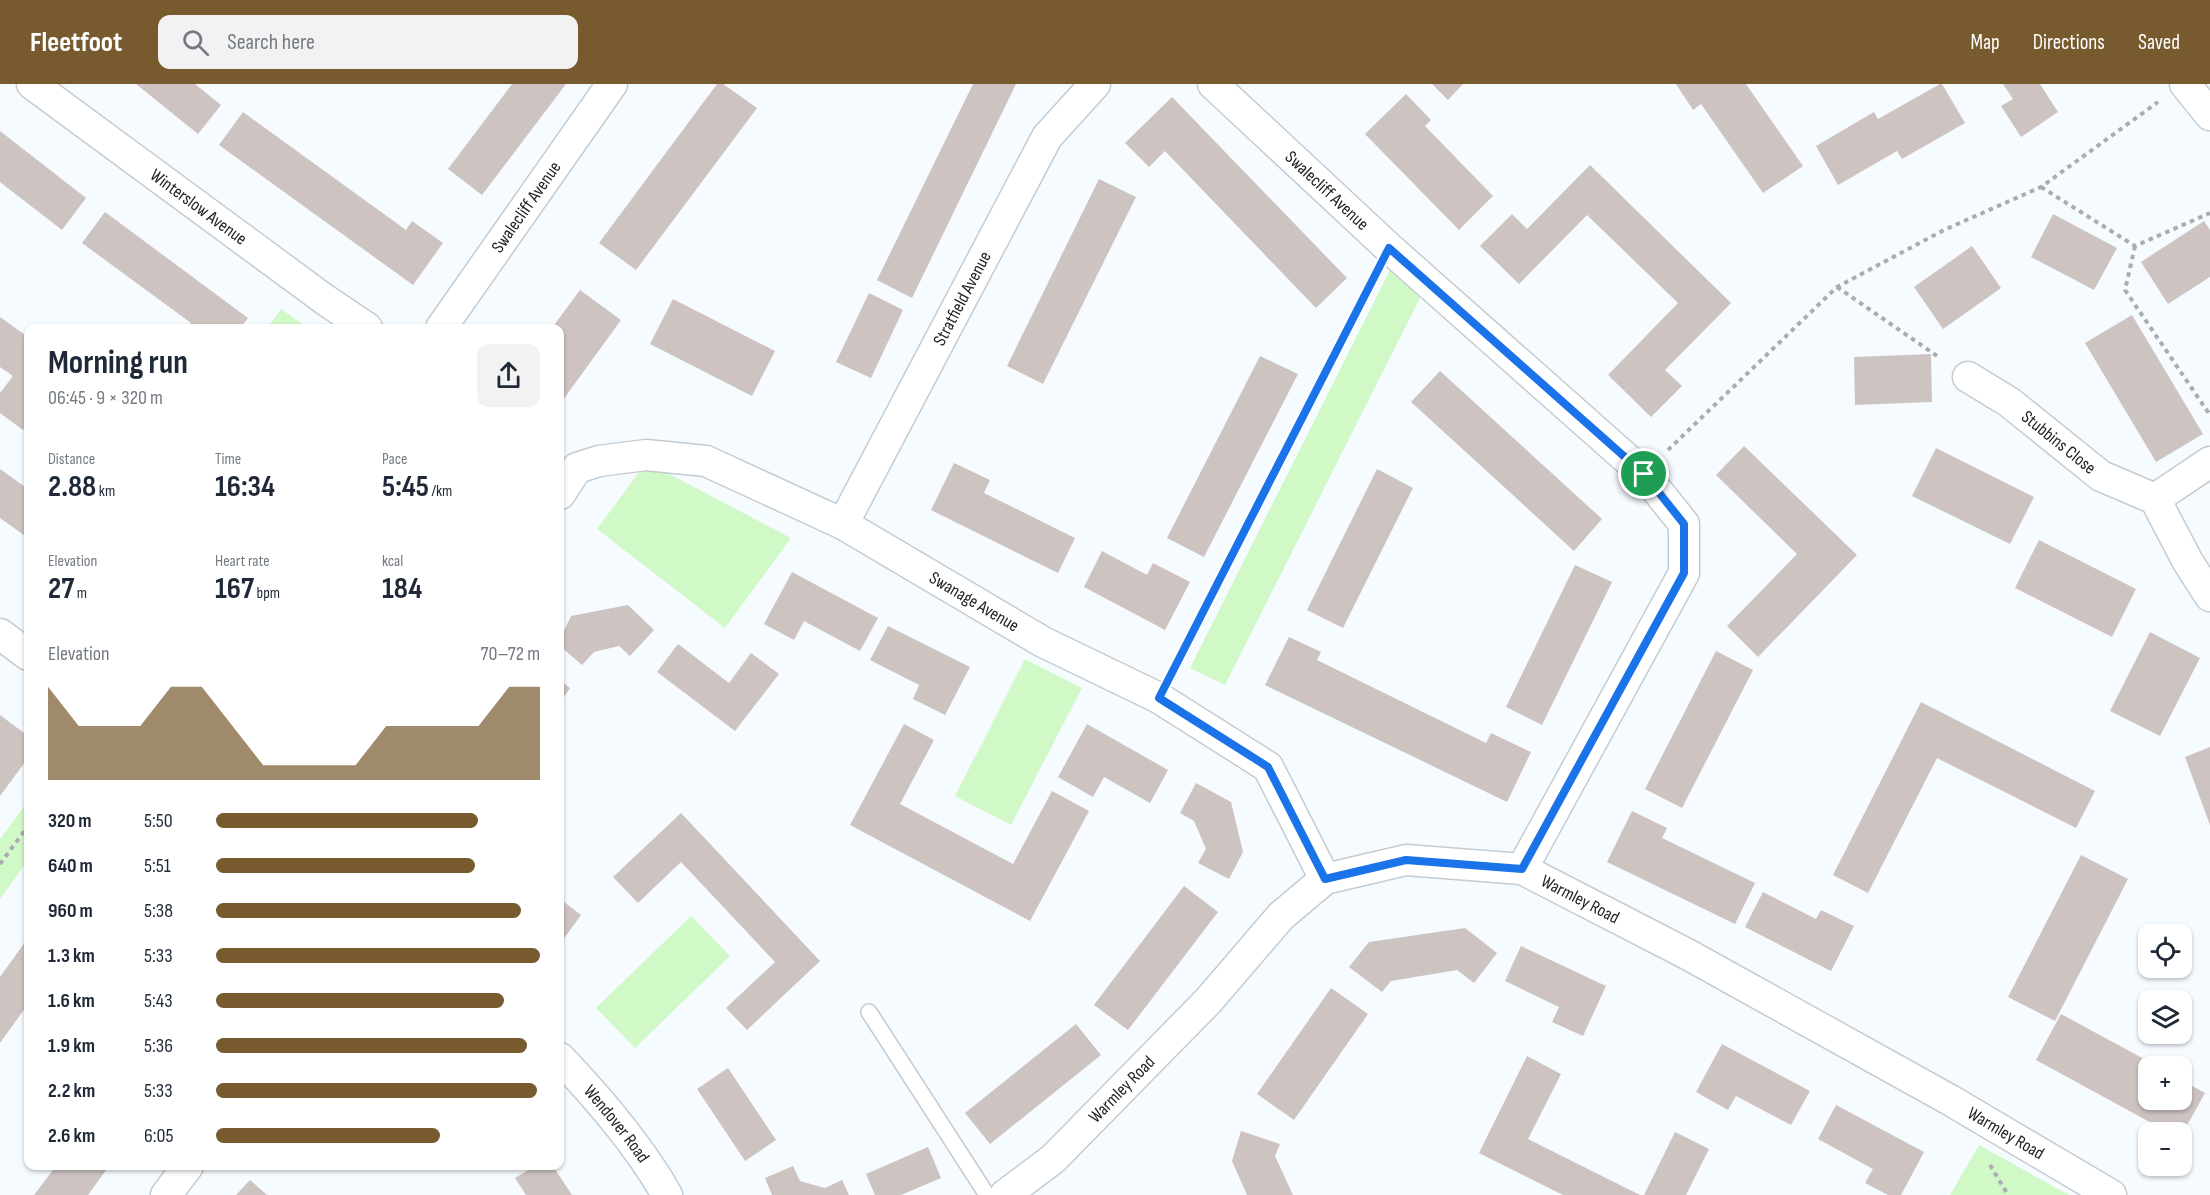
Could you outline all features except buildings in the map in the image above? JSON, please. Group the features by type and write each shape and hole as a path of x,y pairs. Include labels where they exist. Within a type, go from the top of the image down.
{"street":[{"name":"Winterslow Avenue","path":"32,84 324,299 362,324"},
{"name":"Swalecliff Avenue","path":"444,324 612,84"},
{"name":"Stratfield Avenue","path":"843,524 1047,137 1095,84"},
{"name":"Swalecliff Avenue","path":"1213,84 1389,248 1644,474 1684,524 1684,573 1522,869"},
{"path":"2175,91 2210,115"},
{"name":"Stubbins Close","path":"1968,377 2009,402 2101,476 2155,499"},
{"name":"Swanage Avenue","path":"564,478 568,462 646,455 706,461 843,524 1043,642 1159,698 1268,767 1325,879"},
{"path":"2210,462 2155,499 2188,562 2210,596"},
{"path":"0,634 24,652"},
{"name":"Warmley Road","path":"1005,1195 1053,1160 1209,1000 1281,916 1325,879 1406,860 1522,869 1687,954 1959,1105 2111,1195"},
{"name":"Wendover Road","path":"564,1062 588,1088 646,1160 667,1195"},
{"path":"166,1195 185,1170"}],"lane":[{"path":"869,1012 987,1195"}],"path":[{"path":"1644,474 1837,287 1944,230 2041,187 2175,91"},
{"path":"2041,187 2134,246"},
{"path":"2134,246 2210,213"},
{"path":"2134,246 2125,290 2210,415"},
{"path":"1159,698 1389,248"},
{"path":"1837,287 1968,377"},
{"path":"0,864 24,831"}],"green space":[{"path":"1391,268 1421,296 1225,685 1190,668"},
{"path":"281,309 302,324 270,324"},
{"path":"656,467 791,538 725,628 597,529 642,468"},
{"path":"1025,659 1082,688 1011,825 955,796"},
{"path":"24,806 24,866 0,899 0,839"},
{"path":"691,916 730,956 635,1048 596,1008"},
{"path":"1979,1145 2069,1195 1950,1195"}],"route":[{"path":"1389,248 1644,474 1684,524 1684,573 1522,869 1406,860 1325,879 1268,767 1159,698 1389,248"}]}
